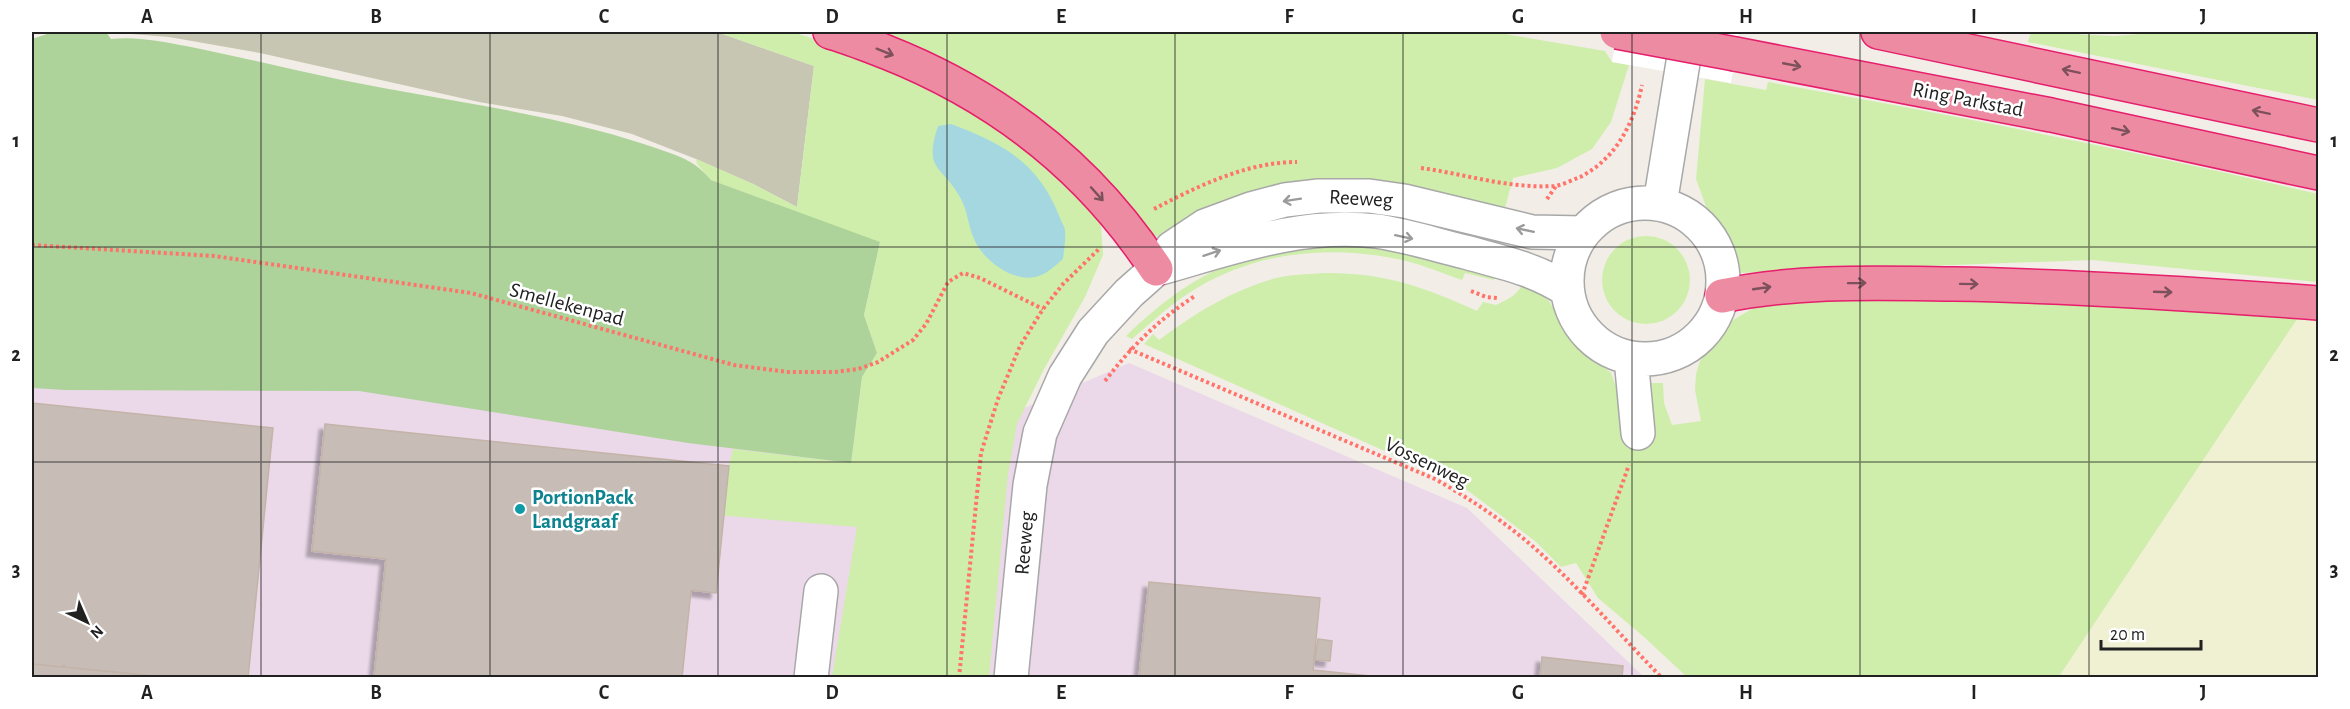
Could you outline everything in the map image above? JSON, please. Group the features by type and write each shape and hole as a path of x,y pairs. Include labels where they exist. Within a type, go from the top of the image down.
{"highway":[{"path":"830,32 928,69 1012,119 1055,153 1092,187 1125,226 1156,269"},
{"name":"Ring Parkstad","path":"1616,32 2051,115 2319,173"},
{"path":"1878,32 2319,125"},
{"path":"1722,296 1760,288 1803,284 1864,283 2013,285 2176,292 2319,303"}],"street":[{"path":"1660,204 1688,32"},
{"name":"Reeweg","path":"1011,678 1030,485 1040,433 1065,376 1093,332 1156,269 1172,248 1205,226 1251,209 1285,200 1319,196 1369,196 1404,201 1532,232 1583,233"},
{"path":"1643,202 1660,204 1678,210 1694,220 1708,234 1717,250 1722,268 1722,296 1712,322 1686,348 1651,359 1631,358 1604,347 1581,327 1572,309 1567,290 1568,270 1573,250 1583,233 1595,220 1626,205 1643,202"},
{"name":"Reeweg","path":"1156,269 1263,239 1310,231 1377,231 1524,267 1567,290"},
{"path":"1631,358 1638,433"},
{"path":"811,678 820,591"}],"path":[{"path":"1532,232 1540,209 1556,186 1593,170 1611,153 1627,132 1640,99 1644,76"},
{"name":"Smellekenpad","path":"32,245 214,256 471,293 734,365 788,372 835,372 858,369 878,362 913,340 926,324 948,282 963,273 980,278 1043,309 1020,346 998,399 981,453 959,678"},
{"path":"1462,287 1486,297 1499,298 1511,292 1524,267"},
{"path":"1100,388 1130,349 1175,308 1202,291"},
{"name":"Vossenweg","path":"1130,349 1436,479 1473,501 1520,535 1662,678"},
{"path":"1582,595 1630,463 1638,433"}],"shaded area":[{"path":"106,32 717,32 814,66 797,207 753,184 632,134 562,116 479,102 260,53 169,37"},
{"path":"2303,310 2318,312 2318,677 2058,678"},
{"path":"32,340 966,433 1129,363 1467,508 1644,677 32,677"}],"green space":[{"path":"53,32 106,32 111,39 133,38 164,42 342,80 508,110 591,129 677,156 697,167 711,180 880,242 864,315 877,353 862,377 851,463 688,443 359,391 32,388 32,39"},
{"path":"717,32 791,32 833,44 937,86 1017,139 1091,203 1101,225 1103,255 1085,297 1043,371 1017,424 1008,474 989,677 832,677 857,527 716,515 733,449 851,463 862,377 877,353 864,315 880,243 711,180 697,164 696,159 753,184 797,207 814,66"},
{"path":"857,32 1493,32 1605,51 1612,62 1629,65 1611,122 1592,149 1557,168 1513,178 1504,212 1348,179 1292,186 1232,201 1156,237"},
{"path":"2031,32 2114,36 2166,32 2318,32 2318,100 2028,42"},
{"path":"1705,79 1766,90 1768,82 1906,107 2113,148 2318,194 2318,282 2092,260 1737,273 1733,250 1719,225 1708,212 1696,179"},
{"path":"1646,236 1663,239 1677,249 1687,263 1690,280 1687,297 1677,311 1663,321 1646,324 1629,321 1615,311 1605,297 1602,280 1605,263 1615,249 1629,239"},
{"path":"1336,244 1386,247 1495,273 1494,280 1465,273 1462,280 1410,262 1367,254 1342,252 1292,255 1243,267 1220,276 1180,299 1132,339 1126,336 1188,285 1224,266 1263,254"},
{"path":"1302,274 1368,276 1404,283 1477,311 1483,302 1496,305 1509,299 1524,282 1548,300 1582,348 1611,373 1621,401 1648,383 1663,383 1664,403 1672,425 1701,421 1695,390 1700,361 1733,320 1762,303 1880,290 2303,310 2058,678 1687,677 1598,598 1576,563 1561,567 1535,541 1459,484 1144,344 1153,334 1159,340 1187,320 1229,296 1259,283"}],"water":[{"path":"951,124 1003,148 1018,158 1042,183 1064,227 1065,234 1063,259 1047,272 1032,278 1012,274 993,263 978,247 961,199 934,160 934,141 938,126"}],"pier":[{"path":"1617,32 1739,32 1731,83 1612,62"}],"building":[{"path":"32,403 273,428 248,678 176,678 32,664"},
{"name":"PortionPack Landgraaf","path":"325,424 729,466 716,593 691,590 682,678 374,678 386,559 312,551"},
{"path":"1149,582 1320,598 1313,670 1390,678 1139,678"},
{"path":"1318,639 1332,641 1330,661 1315,660"},
{"path":"1542,657 1623,666 1622,678 1540,678"},
{"path":"32,664 175,678 32,678"}],"place":[{"name":"PortionPack Landgraaf","path":"520,509"}]}
